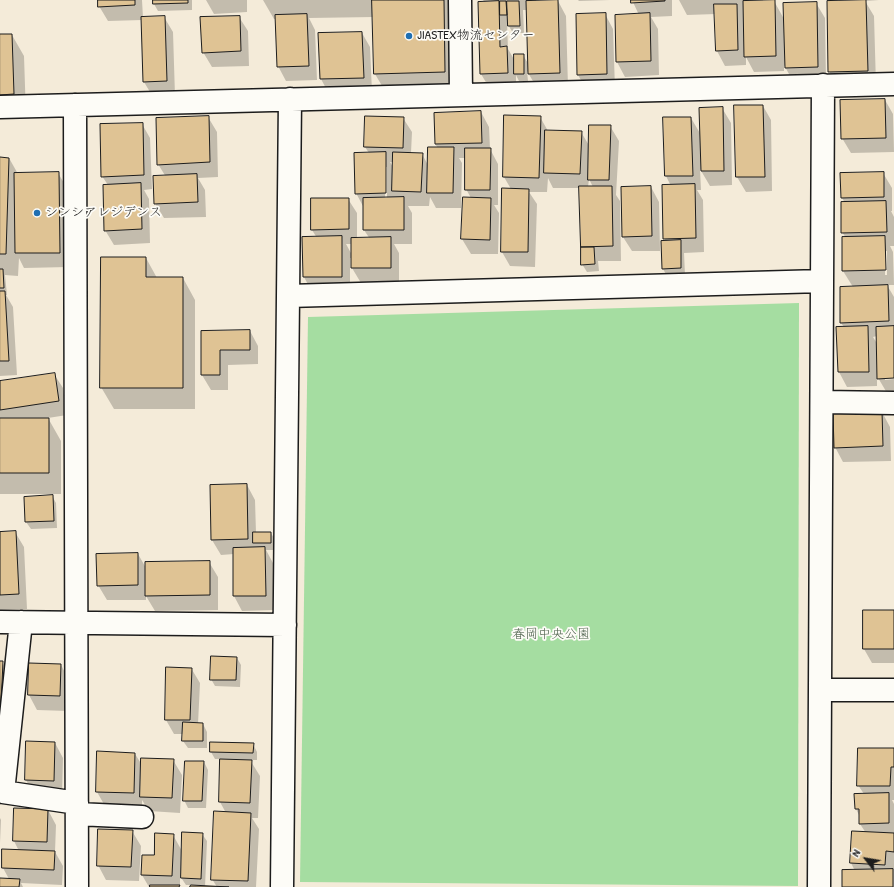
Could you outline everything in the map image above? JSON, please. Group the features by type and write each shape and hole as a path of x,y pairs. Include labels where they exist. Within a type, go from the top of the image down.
{"street":[{"path":"460,0 462,95"},
{"path":"0,107 894,84"},
{"path":"819,887 823,85"},
{"path":"282,887 290,99"},
{"path":"75,105 77,887"},
{"path":"288,296 822,281"},
{"path":"822,402 894,403"},
{"path":"142,817 77,809 3,792 10,622 285,625"},
{"path":"820,690 894,690"}],"green space":[{"name":"春岡中央公園","path":"799,303 798,886 300,882 308,317"}],"building":[{"path":"98,0 135,0 135,5 98,7"},
{"path":"153,0 188,0 188,3 153,4"},
{"name":"JIASTEX物流センター","path":"372,0 444,0 445,72 374,74"},
{"path":"558,0 560,73 528,74 526,1"},
{"path":"631,0 665,0 665,1 631,3"},
{"path":"775,0 776,56 744,57 743,1"},
{"path":"866,0 868,71 828,72 827,1"},
{"path":"499,1 500,47 507,46 508,73 480,74 478,2"},
{"path":"500,1 506,1 507,15 500,15"},
{"path":"507,1 519,1 520,26 508,26"},
{"path":"817,2 818,67 785,68 783,3"},
{"path":"714,4 737,4 738,50 716,51"},
{"path":"606,13 607,74 577,75 576,14"},
{"path":"650,13 651,61 616,62 615,15"},
{"path":"307,14 309,66 277,67 275,15"},
{"path":"165,16 167,81 143,82 141,17"},
{"path":"240,16 241,51 202,53 200,17"},
{"path":"362,32 364,78 320,79 318,33"},
{"path":"0,34 12,34 14,94 0,95"},
{"path":"514,54 524,54 524,74 514,74"},
{"path":"885,99 886,138 841,139 840,100"},
{"path":"734,105 763,105 765,177 736,177"},
{"path":"723,107 724,171 701,171 699,108"},
{"path":"481,111 482,143 435,144 434,113"},
{"path":"504,115 541,116 539,178 503,177"},
{"path":"209,116 210,162 157,165 156,118"},
{"path":"365,116 404,117 403,148 364,147"},
{"path":"663,117 691,117 693,176 665,176"},
{"path":"143,123 144,175 101,177 100,124"},
{"path":"589,125 611,125 609,180 588,180"},
{"path":"545,130 582,131 580,174 544,173"},
{"path":"428,147 454,147 453,193 427,193"},
{"path":"465,148 491,148 490,190 465,190"},
{"path":"386,152 386,193 355,194 354,153"},
{"path":"393,152 423,153 421,192 392,191"},
{"path":"0,157 9,158 6,254 0,254"},
{"name":"シンシアレジデンス","path":"59,172 60,253 15,253 14,173"},
{"path":"884,172 884,197 841,198 840,173"},
{"path":"197,174 198,202 154,204 153,176"},
{"path":"141,183 142,229 104,231 103,185"},
{"path":"695,184 696,238 663,239 662,185"},
{"path":"579,186 612,186 613,246 581,247"},
{"path":"651,186 652,236 622,237 621,187"},
{"path":"502,188 529,189 528,252 501,252"},
{"path":"404,197 404,230 363,230 363,198"},
{"path":"463,197 491,198 490,240 461,239"},
{"path":"311,198 349,198 349,229 311,230"},
{"path":"886,201 887,232 841,233 841,202"},
{"path":"342,236 342,277 303,277 302,237"},
{"path":"885,236 886,270 842,271 842,237"},
{"path":"391,237 391,268 351,268 351,238"},
{"path":"681,240 681,268 662,269 661,241"},
{"path":"581,247 594,247 595,264 581,265"},
{"path":"101,257 146,257 146,277 183,277 183,388 100,388"},
{"path":"0,269 3,269 4,288 0,288"},
{"path":"888,285 889,321 840,323 840,287"},
{"path":"0,291 5,291 9,361 0,361"},
{"path":"868,326 869,372 838,372 836,327"},
{"path":"894,326 894,378 877,379 876,327"},
{"path":"250,330 250,350 220,350 220,375 201,375 201,331"},
{"path":"55,373 59,401 0,410 0,381"},
{"path":"882,411 883,446 834,448 833,413"},
{"path":"0,418 49,418 49,473 0,473"},
{"path":"247,484 248,539 211,540 210,485"},
{"path":"53,495 54,521 25,522 24,497"},
{"path":"16,531 19,594 0,595 0,532"},
{"path":"253,532 271,532 271,543 253,543"},
{"path":"265,547 266,596 233,596 233,548"},
{"path":"138,553 138,585 97,586 96,554"},
{"path":"210,561 210,595 145,596 145,562"},
{"path":"863,610 894,610 894,649 863,649"},
{"path":"211,656 237,657 236,680 210,680"},
{"path":"0,661 3,661 0,728"},
{"path":"29,663 61,664 60,696 28,695"},
{"path":"166,667 192,668 190,720 165,720"},
{"path":"183,722 203,723 203,741 182,741"},
{"path":"26,741 55,742 54,781 25,780"},
{"path":"210,742 254,743 253,753 210,752"},
{"path":"858,748 894,748 894,767 891,767 890,786 857,786"},
{"path":"97,751 135,753 134,793 96,792"},
{"path":"141,758 174,759 172,798 140,797"},
{"path":"220,759 252,760 250,803 219,802"},
{"path":"185,761 204,761 202,801 183,801"},
{"path":"889,793 889,823 859,824 859,809 855,809 854,794"},
{"path":"14,808 48,809 47,842 13,841"},
{"path":"214,811 251,813 248,881 211,880"},
{"path":"98,829 133,830 131,867 97,866"},
{"path":"852,831 894,833 894,852 886,851 885,865 850,863"},
{"path":"182,832 203,833 201,879 181,878"},
{"path":"155,833 174,834 172,876 141,875 142,855 154,855"},
{"path":"2,849 55,851 54,870 2,868"},
{"path":"893,869 893,887 842,887 842,870"},
{"path":"0,878 20,879 19,887 0,887"},
{"path":"150,885 180,885 179,887 150,887"},
{"path":"191,885 229,887 190,887"}],"place":[{"name":"JIASTEX物流センター","path":"409,36"},
{"name":"シンシアレジデンス","path":"37,213"}]}
